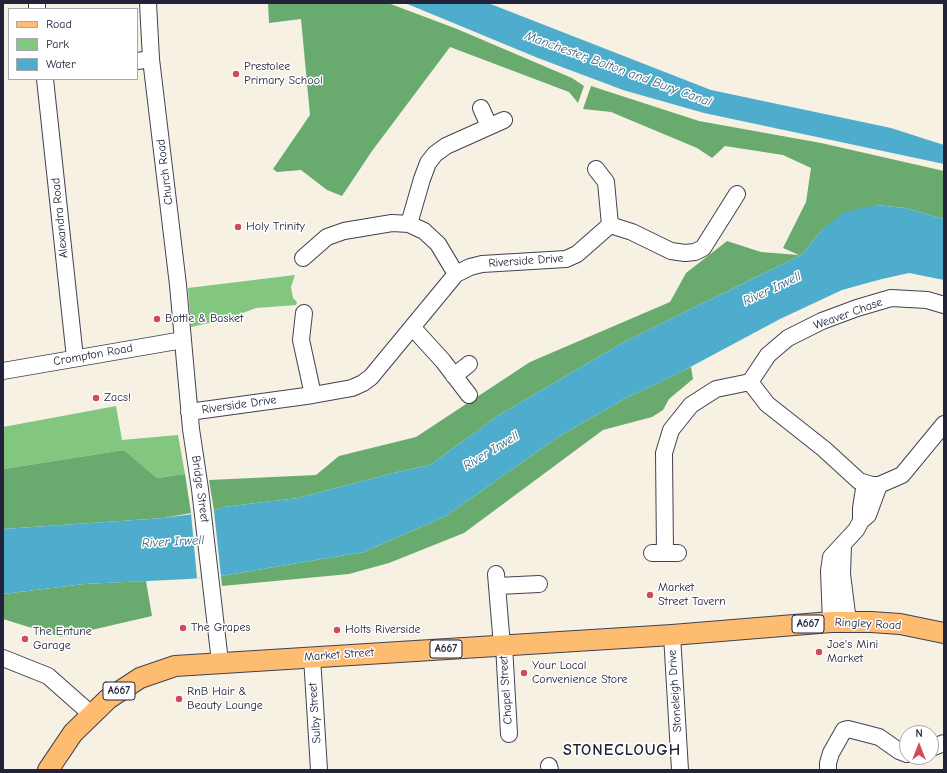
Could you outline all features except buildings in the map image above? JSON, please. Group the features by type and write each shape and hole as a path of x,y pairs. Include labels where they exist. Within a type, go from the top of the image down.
{"main road":[{"name":"Ringley Road","path":"672,635 840,622 900,624 944,633"},
{"name":"Market Street","path":"48,770 60,750 91,714 123,688 157,671 175,666 672,635"}],"street":[{"name":"Church Road","path":"148,3 144,60 183,340"},
{"name":"Alexandra Road","path":"45,80 75,358"},
{"path":"481,108 489,126"},
{"path":"409,224 422,179 428,163 435,154 446,146 504,120"},
{"path":"596,169 606,182 610,225 632,232 671,251 695,252 703,248 737,194"},
{"path":"303,258 310,240 327,237 344,231 392,223 409,224 424,231 438,244 456,274"},
{"name":"Riverside Drive","path":"189,412 313,395 352,388 372,377 456,274 470,267 482,264 566,259 577,254 610,225"},
{"name":"Weaver Chase","path":"750,382 768,355 788,338 822,321 857,308 891,298 927,300 944,305"},
{"path":"304,313 308,329 300,340 313,395"},
{"path":"413,328 469,396"},
{"name":"Crompton Road","path":"3,371 183,340"},
{"name":"Bridge Street","path":"183,340 189,412 200,489 220,662"},
{"path":"454,376 469,364"},
{"path":"665,553 664,453 670,430 691,405 716,389 750,382 767,404 824,449 859,481 872,484 902,475 944,424"},
{"path":"840,622 829,571 831,557 835,551 844,545 861,521 868,515 872,484"},
{"name":"Chapel Street","path":"509,734 497,580 539,584"},
{"name":"Stoneleigh Drive","path":"672,635 680,770"},
{"name":"Sulby Street","path":"312,657 319,770"},
{"path":"3,658 48,676 91,714"},
{"path":"828,770 828,763 831,753 844,730 848,729 879,737 899,751"}],"green space":[{"path":"268,3 388,3 457,29 572,78 584,86 578,103 569,92 450,47 372,151 342,196 327,190 301,170 277,172 273,169 310,115 301,19 269,23"},
{"path":"591,86 699,121 821,143 944,171 944,219 905,208 877,205 823,229 801,255 624,342 499,415 430,465 393,473 298,498 223,507 214,511 209,480 316,475 339,456 416,437 530,362 670,302 686,273 727,241 761,252 799,255 783,248 806,202 811,168 783,155 725,146 712,158 697,148 611,112 583,109"},
{"path":"295,275 291,287 293,298 297,302 296,305 256,308 227,319 191,327 188,288"},
{"path":"691,367 693,379 669,399 663,410 652,417 603,430 464,533 389,563 349,574 222,586 221,576 364,552 446,516 558,437 626,398"},
{"path":"116,406 122,440 178,435 185,474 157,478 124,450 3,469 3,427"},
{"path":"124,450 157,478 185,474 191,513 164,518 3,529 3,469"},
{"path":"146,581 152,616 61,637 3,619 3,594 84,584"}],"water":[{"name":"Manchester, Bolton and Bury Canal","path":"405,3 488,3 711,90 891,128 944,145 944,164 704,113 623,90 538,58"},
{"name":"River Irwell","path":"877,205 905,208 944,219 944,280 909,273 882,279 842,290 780,319 681,372 626,398 558,437 446,516 364,552 221,576 84,584 3,594 3,529 164,518 214,511 223,507 298,498 393,473 430,465 499,415 624,342 801,255 823,229 844,212"}],"pier":[{"path":"214,511 221,576 197,578 191,513"}],"place":[{"name":"Prestolee Primary School","path":"236,74"},
{"name":"Holy Trinity","path":"238,227"},
{"name":"Bottle & Basket","path":"157,319"},
{"name":"Zacs!","path":"96,398"},
{"name":"Market Street Tavern","path":"650,595"},
{"name":"The Grapes","path":"183,628"},
{"name":"Holts Riverside","path":"337,630"},
{"name":"The Entune Garage","path":"25,639"},
{"name":"Joe's Mini Market","path":"819,652"},
{"name":"Your Local Convenience Store","path":"524,673"},
{"name":"RnB Hair & Beauty Lounge","path":"179,699"}],"district":[{"name":"STONECLOUGH","path":"622,750"}]}
